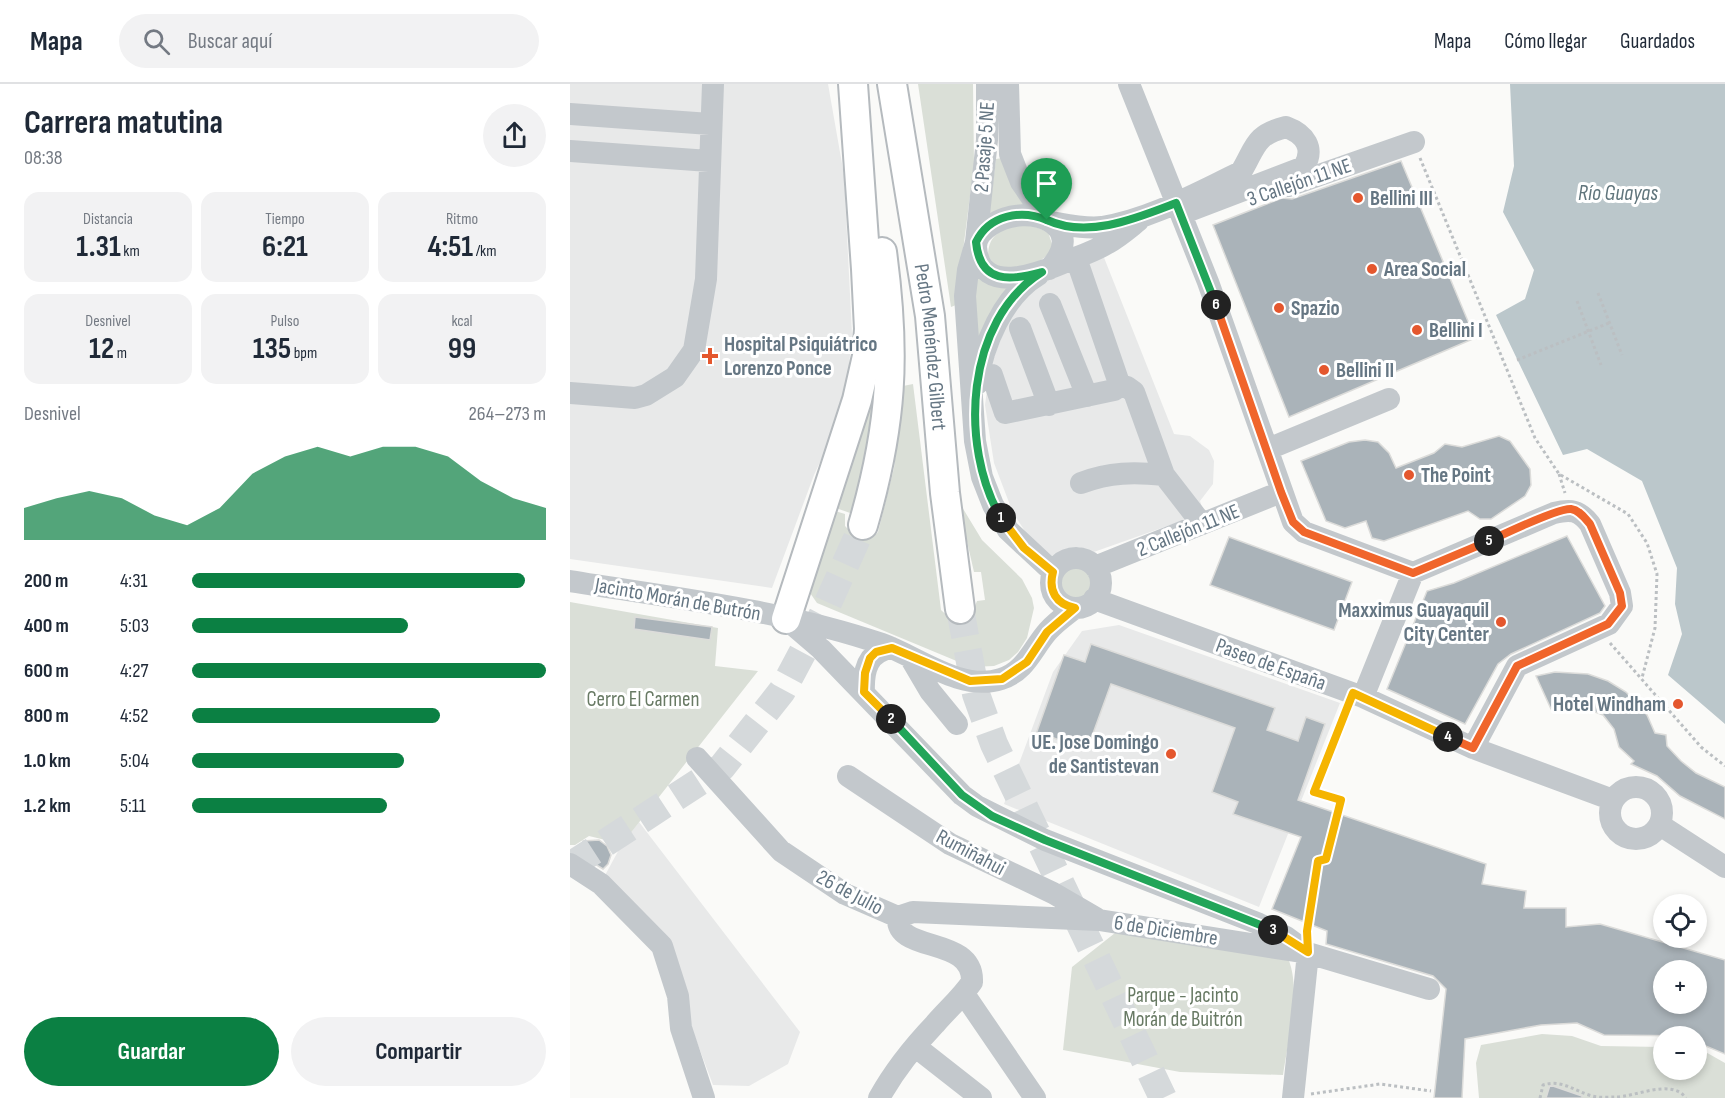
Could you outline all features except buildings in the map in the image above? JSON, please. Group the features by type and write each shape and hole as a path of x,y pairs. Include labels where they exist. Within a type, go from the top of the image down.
{"main road":[{"path":"786,619 857,400 867,356 866,269 853,84"},
{"name":"Pedro Menéndez Gilbert","path":"857,84 888,297 890,333 890,400 884,441 863,525"},
{"name":"Pedro Menéndez Gilbert","path":"892,84 930,316 945,493 960,609"},
{"path":"904,84 909,115 907,175"}],"street":[{"path":"570,393 635,398 646,395 667,384 689,359 698,339 706,279 713,84"},
{"name":"2 Pasaje 5 NE","path":"987,84 987,140 976,242 968,270 965,296 973,425 982,477 993,505 1008,530 1053,572"},
{"name":"2 Pasaje 5 NE","path":"1008,84 1010,154 1022,182 1049,221"},
{"path":"1130,84 1181,213 1293,522 1304,532 1413,573 1570,509 1582,514 1590,524 1620,593 1622,606 1616,617 1598,629 1517,666 1473,748"},
{"path":"570,114 710,124"},
{"path":"1286,127 1303,135 1310,157 1304,167 1181,213 1241,172 1254,144 1270,131 1286,127"},
{"name":"3 Callejón 11 NE","path":"1049,221 1085,227 1102,227 1148,214 1181,213 1414,142"},
{"path":"570,151 709,161"},
{"path":"1015,214 1036,215 1049,221 1059,229 1062,246 1058,259 1046,271 1016,278 993,274 981,264 976,242 988,227 1015,214"},
{"name":"3 Callejón 11 NE","path":"1046,271 1107,244 1148,214"},
{"path":"1076,258 1120,387"},
{"name":"2 Pasaje 5 NE","path":"973,425 979,373 998,321 1018,292 1046,271"},
{"path":"1050,304 1088,396"},
{"path":"1020,328 1049,405"},
{"path":"992,375 1005,413 1127,387 1134,392 1164,475 1202,524"},
{"path":"1268,449 1389,399"},
{"path":"1081,483 1097,476 1128,471 1164,475"},
{"name":"2 Callejón 11 NE","path":"1095,567 1281,492"},
{"path":"1072,558 1081,559 1095,567 1100,587 1085,603 1067,606 1054,596 1051,580 1053,572 1065,561 1072,558"},
{"path":"1358,695 1413,573"},
{"name":"Jacinto Morán de Butrón","path":"570,581 832,627 901,652 970,681 1002,679 1027,662 1047,632 1085,603"},
{"name":"Paseo de España","path":"1085,603 1358,695 1473,748 1613,800"},
{"name":"Jacinto Morán de Butrón","path":"786,619 821,649 962,795 992,816 1045,840 1257,923 1286,937 1308,952"},
{"path":"864,692 865,673 870,658 876,652 901,652 957,724"},
{"name":"26 de Julio","path":"697,758 781,851 845,894 898,917 898,924 902,930 914,938 962,955 970,964 972,982 964,994"},
{"name":"Rumiñahui","path":"848,776 950,843 1053,893 1099,920"},
{"path":"1627,788 1645,788 1653,792 1663,808 1660,825 1648,837 1640,839 1623,836 1612,824 1610,816 1613,800 1627,788"},
{"path":"1660,825 1725,867"},
{"path":"570,864 601,884 662,946 678,996 681,1028 704,1098"},
{"name":"6 de Diciembre","path":"898,917 904,913 913,912 1099,920 1308,952 1429,989"},
{"path":"1293,1097 1308,952"},
{"path":"881,1097 887,1082 933,1025 964,994 1035,1098"},
{"path":"916,1047 981,1098"}],"path":[{"path":"1414,142 1535,438 1559,474 1628,514 1647,543 1657,574 1657,585 1655,628 1642,678"},
{"path":"1598,293 1622,355"},
{"path":"1577,301 1601,365"},
{"path":"1517,360 1609,323"},
{"path":"1598,629 1701,747 1725,766"},
{"path":"1308,952 1307,931 1318,861 1326,859 1341,800 1314,792 1358,695"},
{"path":"1540,1098 1543,1085 1554,1082 1595,1097 1631,1096 1663,1089 1678,1090 1686,1098"},
{"path":"1293,1097 1380,1084 1431,1091"}],"shaded area":[{"name":"Hospital Psiquiátrico Lorenzo Ponce","path":"570,84 828,84 844,175 852,334 848,377 840,419 814,475 772,588 570,559"},
{"path":"1103,255 1174,434 1190,436 1209,450 1214,461 1213,484 1200,501 1204,513 1091,553 1079,547 1066,549 1044,560 1013,513 994,463 985,405 990,368 1008,320 1030,293 1052,277"},
{"name":"UE. Jose Domingo de Santistevan","path":"1119,625 1340,703 1259,907 1004,804 1053,672 1082,631"},
{"path":"639,822 800,1032 788,1064 749,1086 713,1085 692,1029 685,995 603,879 622,844"}],"green space":[{"path":"918,84 973,84 974,165 956,305 951,307"},
{"path":"1002,158 1027,205 989,215 996,159"},
{"path":"1023,222 1048,232 1053,247 1036,263 1021,267 996,268 988,255 991,241 999,232"},
{"path":"975,269 1014,286 977,355"},
{"path":"913,384 941,610 953,621 972,613 977,601 985,600 981,572 974,572 960,511 962,507 982,540 1022,579 1032,598 1034,608 1027,638 1018,652 1009,660 994,666 971,667 817,603 808,590 832,510 845,514 845,526 858,539 873,537 878,532 894,468 903,386"},
{"path":"866,404 872,404 869,432 863,473 853,514 833,507"},
{"path":"1076,568 1087,572 1091,583 1087,594 1076,598 1065,594 1061,583 1065,572"},
{"name":"Cerro El Carmen","path":"570,602 718,628 715,666 758,671 622,844 589,836 575,845 570,845"},
{"name":"Parque - Jacinto Morán de Buitrón","path":"1115,933 1286,954 1291,967 1294,997 1283,1075 1180,1072 1063,1050 1072,967"},
{"path":"1542,1034 1572,1036 1601,1046 1653,1047 1653,1080 1707,1080 1707,1053 1725,1063 1725,1098 1479,1098 1476,1063 1481,1045"}],"water":[{"name":"Río Guayas","path":"1510,84 1725,84 1725,724 1668,675 1682,634 1675,604 1677,568 1642,481 1587,449 1563,455 1496,315 1525,299 1534,270 1503,212 1514,166"}],"tunnel":[{"path":"570,866 722,767 782,691 823,614 863,525"},
{"path":"960,609 976,694 994,744 1163,1098"}],"place":[{"name":"Bellini III","path":"1358,198"},
{"name":"Area Social","path":"1372,269"},
{"name":"Spazio","path":"1279,308"},
{"name":"Bellini I","path":"1417,330"},
{"name":"Hospital Psiquiátrico Lorenzo Ponce","path":"710,356"},
{"name":"Bellini II","path":"1324,370"},
{"name":"The Point","path":"1409,475"},
{"name":"Maxximus Guayaquil City Center","path":"1501,622"},
{"name":"Hotel Windham","path":"1678,704"},
{"name":"UE. Jose Domingo de Santistevan","path":"1171,754"}],"route":[{"path":"1176,203 1185,221 1244,380 1281,492 1293,522 1304,532 1413,573 1554,513 1570,509 1582,514 1590,524 1620,593 1622,606 1616,617 1608,624 1517,666 1473,748 1353,693 1314,792 1341,800 1326,859 1318,861 1307,931 1308,952 1286,937 1257,923 1045,840 992,816 962,795 864,692 863,680 870,658 876,652 892,648 970,681 987,682 1002,679 1016,672 1027,662 1047,632 1075,608 1060,602 1054,596 1051,588 1053,572 1024,548 1008,530 993,505 982,477 973,425 979,373 998,321 1018,292 1042,272 1016,278 999,277 986,270 981,264 976,242 980,234 988,227 1015,214 1036,215 1047,220 1069,225 1102,227 1148,214 1176,203"}]}
